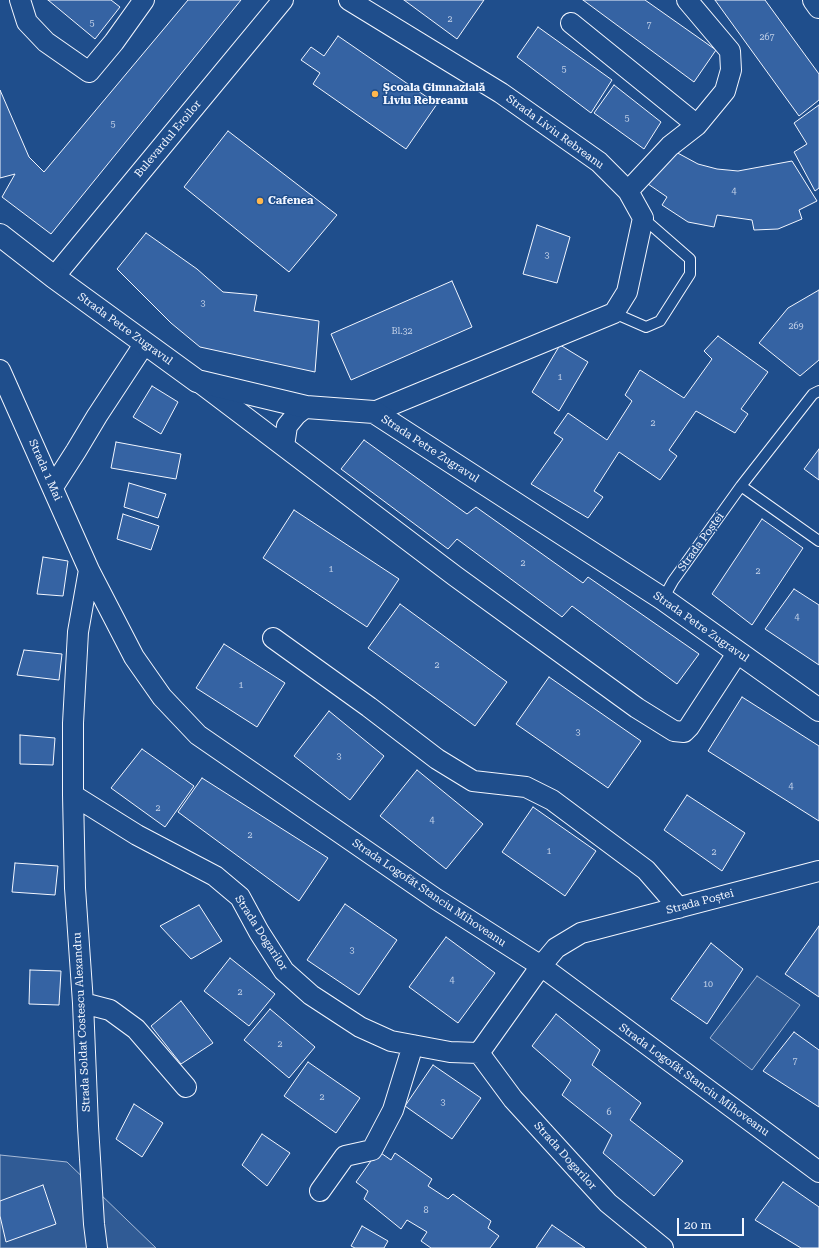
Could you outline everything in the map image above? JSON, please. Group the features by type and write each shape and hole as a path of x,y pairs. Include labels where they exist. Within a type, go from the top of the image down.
{"street":[{"path":"20,0 27,22 46,42 89,72 114,42 144,0"},
{"name":"Strada Liviu Rebreanu","path":"349,0 501,93 599,162 628,191 643,218"},
{"path":"628,191 670,146 697,125 725,91 731,70 730,51 687,0"},
{"path":"814,0 819,7"},
{"name":"Bulevardul Eroilor","path":"54,277 279,1"},
{"path":"571,23 697,125"},
{"path":"374,412 614,313 627,292 643,218"},
{"name":"Strada Petre Zugravul","path":"0,235 54,277 197,381 306,407 374,412 663,599 819,710"},
{"path":"53,487 145,343"},
{"name":"Strada 1 Mai","path":"0,370 89,570"},
{"path":"197,381 455,576 637,708 674,731 684,732 689,727 738,652"},
{"path":"284,446 287,426 296,414 306,407"},
{"name":"Strada Soldat Costescu Alexandru","path":"89,570 78,632 73,723 73,795 75,888 83,1003 94,1224 97,1248"},
{"name":"Strada Logofăt Stanciu Mihoveanu","path":"89,570 134,657 162,696 198,735 436,899 541,966 819,1172"},
{"path":"273,638 369,707 437,759 473,781 526,787 552,800 646,870 679,908"},
{"name":"Strada Dogarilor","path":"73,795 137,835 215,876 240,897 259,932 284,971 311,995 360,1027 391,1041 450,1052 480,1053 513,1099 608,1203 663,1248"},
{"name":"Strada Poștei","path":"541,966 556,948 581,933 819,871"},
{"path":"480,1053 541,966"},
{"path":"83,1003 110,1010 136,1029 186,1087"},
{"path":"320,1191 345,1156 372,1150 393,1110 413,1045"}],"lane":[{"path":"614,313 646,327 660,321 690,274 690,259 643,218"},
{"name":"Strada Poștei","path":"663,599 673,581 741,486 813,394 819,391"},
{"path":"741,486 819,541"}],"shaded area":[{"path":"757,976 800,1005 752,1070 710,1038"},
{"path":"0,1155 67,1162 156,1248 0,1248"}],"building":[{"path":"48,0 111,0 120,7 95,39"},
{"path":"188,0 241,0 51,234 2,197 15,174 0,178 0,90 29,157 44,172"},
{"path":"404,0 484,0 457,39"},
{"path":"583,0 645,0 716,50 694,82"},
{"path":"715,0 765,0 819,74 819,100 799,116"},
{"path":"538,27 612,80 591,113 517,57"},
{"name":"Școala Gimnazială Liviu Rebreanu","path":"338,36 437,104 406,149 313,84 320,73 301,60 311,47 324,56"},
{"path":"614,85 661,122 644,149 594,113"},
{"path":"819,105 819,188 815,191 794,152 807,144 794,123"},
{"name":"Cafenea","path":"228,131 337,215 289,272 184,187"},
{"path":"674,151 698,164 717,169 738,171 792,161 817,201 799,210 802,219 778,229 754,230 752,220 717,215 714,227 688,222 662,205 667,197 648,184"},
{"path":"537,225 570,237 557,283 523,274"},
{"path":"146,233 197,269 223,292 257,295 254,311 319,321 315,372 200,347 171,323 117,269"},
{"path":"452,281 472,327 351,380 331,334"},
{"path":"819,290 819,360 800,376 759,343 788,308"},
{"path":"718,336 768,372 741,409 748,414 735,433 696,411 669,450 677,456 660,480 619,452 594,491 603,497 588,518 531,484 563,439 554,433 568,413 607,440 632,401 625,395 640,370 684,398 712,359 704,351"},
{"path":"560,345 588,362 559,411 532,392"},
{"path":"152,386 178,402 161,434 133,417"},
{"path":"364,440 467,514 476,507 583,583 588,577 699,654 677,684 572,606 562,617 457,539 448,549 341,469"},
{"path":"116,442 181,454 176,479 111,468"},
{"path":"819,449 819,480 804,469"},
{"path":"129,483 166,494 158,518 124,507"},
{"path":"294,510 399,579 367,627 263,558"},
{"path":"123,514 159,526 151,550 117,539"},
{"path":"762,519 803,548 752,625 712,594"},
{"path":"43,557 68,561 63,596 37,594"},
{"path":"794,589 819,605 819,665 765,629"},
{"path":"400,604 507,682 475,726 368,648"},
{"path":"224,644 285,683 257,727 196,688"},
{"path":"24,650 62,654 59,680 17,675"},
{"path":"549,677 641,741 608,788 516,724"},
{"path":"742,697 819,746 819,821 708,751"},
{"path":"329,711 384,756 350,800 294,756"},
{"path":"20,735 55,738 53,765 20,764"},
{"path":"142,749 194,786 165,827 111,788"},
{"path":"417,770 483,824 446,869 380,816"},
{"path":"202,778 328,858 299,901 178,812"},
{"path":"687,795 745,833 722,871 664,830"},
{"path":"533,807 596,851 565,896 502,852"},
{"path":"15,863 58,866 55,895 12,892"},
{"path":"345,904 397,940 359,995 307,960"},
{"path":"199,905 222,941 191,959 160,926"},
{"path":"819,926 819,997 785,974"},
{"path":"446,937 495,973 458,1023 409,987"},
{"path":"711,943 743,969 707,1024 671,999"},
{"path":"230,958 275,994 249,1026 204,991"},
{"path":"30,970 61,971 59,1005 29,1004"},
{"path":"181,1001 213,1043 181,1064 151,1026"},
{"path":"270,1009 315,1047 289,1078 244,1040"},
{"path":"556,1014 600,1050 592,1065 641,1103 630,1120 683,1161 654,1196 603,1153 612,1135 562,1095 571,1080 532,1046"},
{"path":"794,1032 819,1050 819,1107 763,1071"},
{"path":"308,1062 360,1098 336,1133 284,1096"},
{"path":"433,1065 481,1098 452,1139 405,1106"},
{"path":"134,1104 163,1123 142,1157 116,1139"},
{"path":"262,1134 290,1153 267,1186 242,1165"},
{"path":"378,1151 391,1160 395,1153 432,1179 428,1186 448,1199 453,1194 491,1221 488,1228 499,1236 490,1248 431,1248 421,1241 427,1232 407,1220 401,1229 364,1199 368,1191 356,1182"},
{"path":"783,1182 819,1207 819,1248 801,1248 755,1220"},
{"path":"43,1185 56,1224 6,1242 0,1216 0,1201"},
{"path":"552,1225 585,1248 536,1248"},
{"path":"362,1226 388,1241 384,1248 355,1248 351,1246"}],"place":[{"name":"Școala Gimnazială Liviu Rebreanu","path":"375,94"},
{"name":"Cafenea","path":"260,201"}]}
